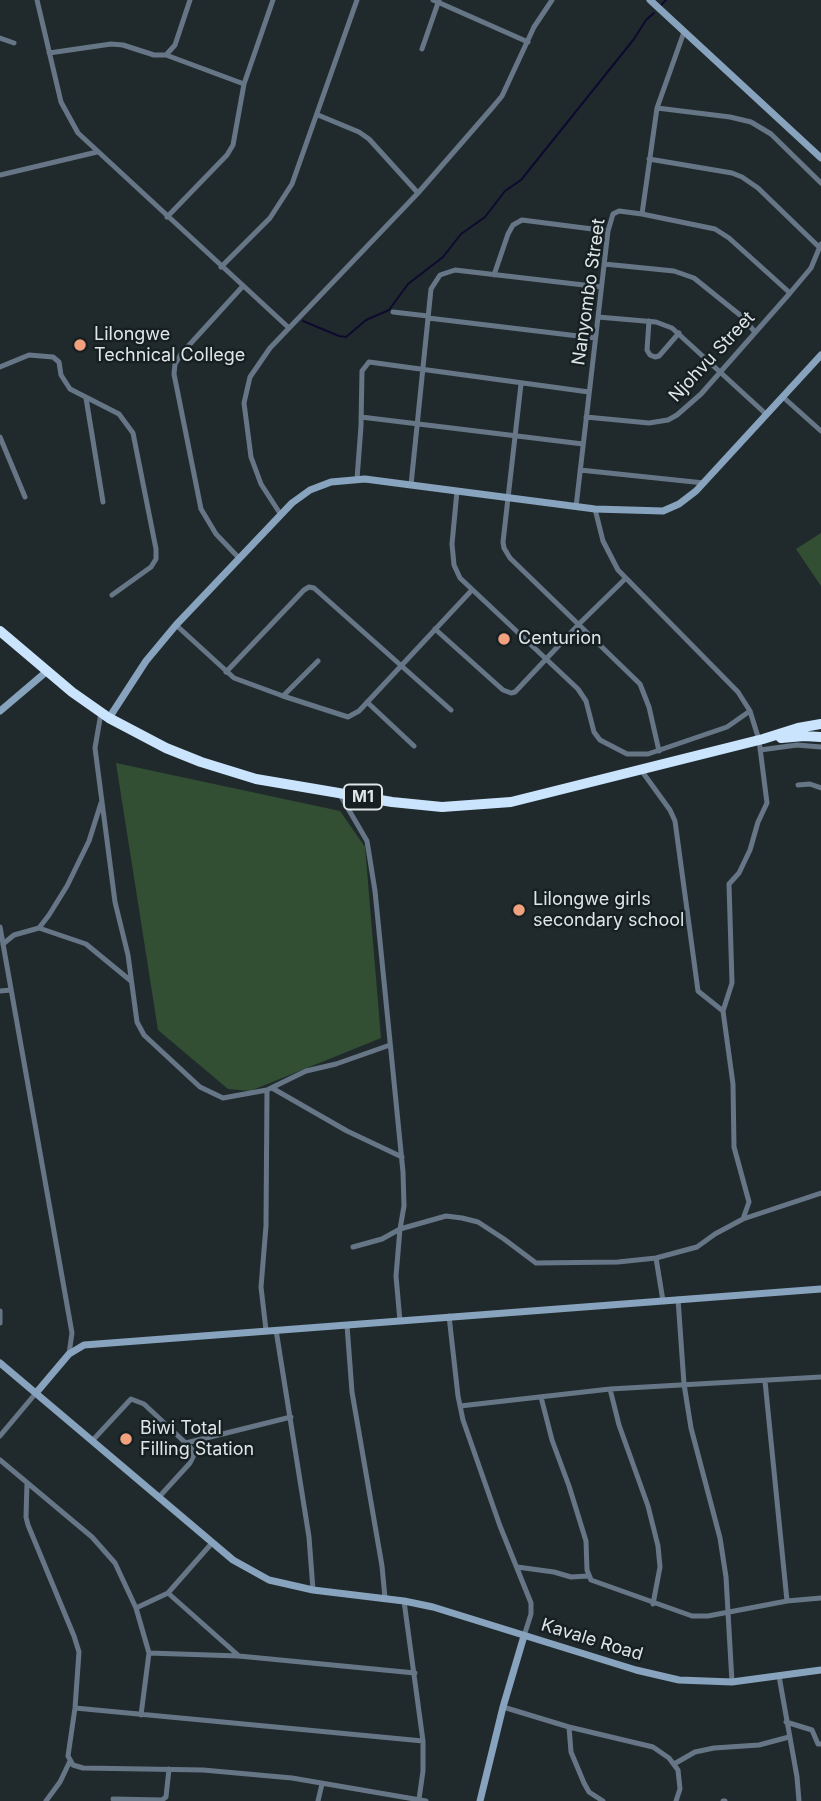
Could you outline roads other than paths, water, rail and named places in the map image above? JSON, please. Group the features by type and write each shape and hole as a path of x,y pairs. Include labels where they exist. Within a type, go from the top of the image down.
{"highway":[{"name":"M1","path":"0,631 46,672 105,715 166,748 201,762 285,785 442,807 493,805 534,798 640,769 790,736 821,737"},
{"name":"M1","path":"760,743 798,728 821,724"}],"street":[{"path":"37,0 61,102 78,133 289,328"},
{"path":"166,55 175,45 190,0"},
{"path":"167,218 230,151 235,139 244,84 273,0"},
{"path":"221,267 270,218 292,184 357,0"},
{"path":"281,515 254,467 244,403 247,383 253,370 289,328 418,193 502,96 542,13 552,0"},
{"path":"650,0 821,158"},
{"path":"422,49 437,1 527,42"},
{"path":"684,32 657,108 642,214 706,226 722,232 790,293"},
{"path":"0,38 14,43"},
{"path":"49,53 111,44 123,45 154,55 166,55 244,84"},
{"path":"657,108 751,122 771,134 821,183"},
{"path":"318,115 369,139 418,193"},
{"path":"0,175 97,152"},
{"path":"649,159 742,177 758,188 820,246"},
{"name":"Nanyombo Street","path":"576,507 608,231 615,212 642,214"},
{"path":"494,275 508,234 513,225 522,220 608,231"},
{"name":"Njohvu Street","path":"586,417 649,423 668,420 685,409 811,268 820,246"},
{"path":"604,264 674,271 694,278 740,315 755,332"},
{"path":"411,485 431,289 440,275 455,271 601,286"},
{"path":"239,558 216,534 201,509 174,374 181,354 243,286"},
{"path":"393,312 596,338"},
{"path":"598,317 664,324 679,333 767,415"},
{"path":"649,321 647,350 655,358 679,333"},
{"path":"0,367 29,355 53,357 59,362 61,375 70,389 119,414 132,433 156,559 151,567 113,595"},
{"path":"390,1045 337,1064 306,1071 270,1089 223,1098 200,1087 144,1035 137,1022 128,955 115,902 95,748 105,715 176,625 300,496 320,485 357,479 594,509 663,511 679,505 704,483 821,355"},
{"path":"357,479 361,380 362,371 369,362 589,392"},
{"path":"521,384 503,542 507,554 640,684 649,707 659,751"},
{"path":"86,397 103,502"},
{"path":"783,397 821,431"},
{"path":"361,417 583,444"},
{"path":"0,437 25,497"},
{"path":"580,470 704,483"},
{"path":"457,491 452,544 453,558 460,578 583,695 590,710 594,732 600,740 627,754 659,751 727,727 750,711"},
{"path":"594,509 607,552 625,579 732,685 750,711 760,743 767,803 750,850 729,884 732,983 723,1011 733,1084 734,1147 749,1202 743,1219"},
{"path":"435,629 511,694 519,690 625,579"},
{"path":"226,672 309,587 319,590 451,710"},
{"path":"176,625 234,678 348,716 359,711 471,590"},
{"path":"283,696 318,661"},
{"path":"0,711 46,672"},
{"path":"367,702 414,746"},
{"path":"760,743 821,747"},
{"path":"640,769 675,821 698,990 723,1011"},
{"path":"798,785 810,784 821,788"},
{"path":"339,793 367,841 374,891 402,1157 404,1206 396,1276 400,1321"},
{"path":"40,928 77,867 89,841 102,800"},
{"path":"0,928 72,1333 69,1354"},
{"path":"3,944 14,935 40,928 86,944 131,981"},
{"path":"0,992 11,990"},
{"path":"270,1089 285,1094 338,1126 402,1157"},
{"path":"266,1330 261,1287 266,1226 270,1089"},
{"path":"353,1247 382,1239 400,1229 446,1216 478,1222 536,1263 618,1262 656,1258 697,1248 715,1234 743,1219 821,1193"},
{"path":"656,1258 663,1301"},
{"path":"0,1436 69,1354 84,1345 821,1289"},
{"path":"678,1299 684,1384 691,1428 716,1518 726,1577 732,1682"},
{"path":"0,1311 0,1323"},
{"path":"0,1363 212,1543 256,1574 313,1590 404,1601 461,1615 524,1636 531,1614 531,1603 500,1526 460,1406 449,1316"},
{"path":"347,1325 352,1392 385,1598"},
{"path":"276,1329 309,1537 313,1590"},
{"path":"460,1406 610,1389 821,1377"},
{"path":"765,1381 787,1601"},
{"path":"610,1389 619,1425 649,1506 658,1546 660,1567 653,1604"},
{"path":"541,1397 552,1440 586,1541 588,1576"},
{"path":"92,1441 128,1401 135,1399 144,1404 193,1451 193,1458 159,1497"},
{"path":"186,1443 291,1417"},
{"path":"0,1460 92,1537 121,1573 136,1608 149,1653 141,1715"},
{"path":"27,1483 28,1525 79,1652 68,1756 70,1761 83,1768 169,1769 292,1778 391,1798 422,1800 423,1741 404,1601"},
{"path":"136,1608 168,1593 212,1543"},
{"path":"517,1567 571,1577 588,1576 596,1583 692,1616 708,1616 787,1601 821,1598"},
{"path":"168,1593 239,1656"},
{"name":"Kavale Road","path":"480,1801 524,1636 661,1677 695,1682 732,1682 821,1670"},
{"path":"149,1653 239,1656 415,1673"},
{"path":"779,1676 799,1801"},
{"path":"503,1707 569,1727 653,1747 674,1764 680,1778 676,1801"},
{"path":"75,1708 423,1741"},
{"path":"786,1722 812,1730 818,1744 821,1744"},
{"path":"569,1727 571,1752 584,1783 603,1801"},
{"path":"674,1764 695,1752 759,1745 789,1737"},
{"path":"46,1801 60,1782 70,1761"},
{"path":"113,1799 162,1800 166,1797 169,1769"},
{"path":"318,1801 322,1784"}],"waterway":[{"path":"661,5 666,0"},
{"path":"303,321 346,337 366,320 389,310 408,284 443,257 461,234 485,217 505,191 521,180 654,13"}],"place":[{"name":"Lilongwe Technical College","path":"80,345"},
{"name":"Centurion","path":"504,639"},
{"name":"Lilongwe girls secondary school","path":"519,910"},
{"name":"Biwi Total Filling Station","path":"126,1439"}]}
